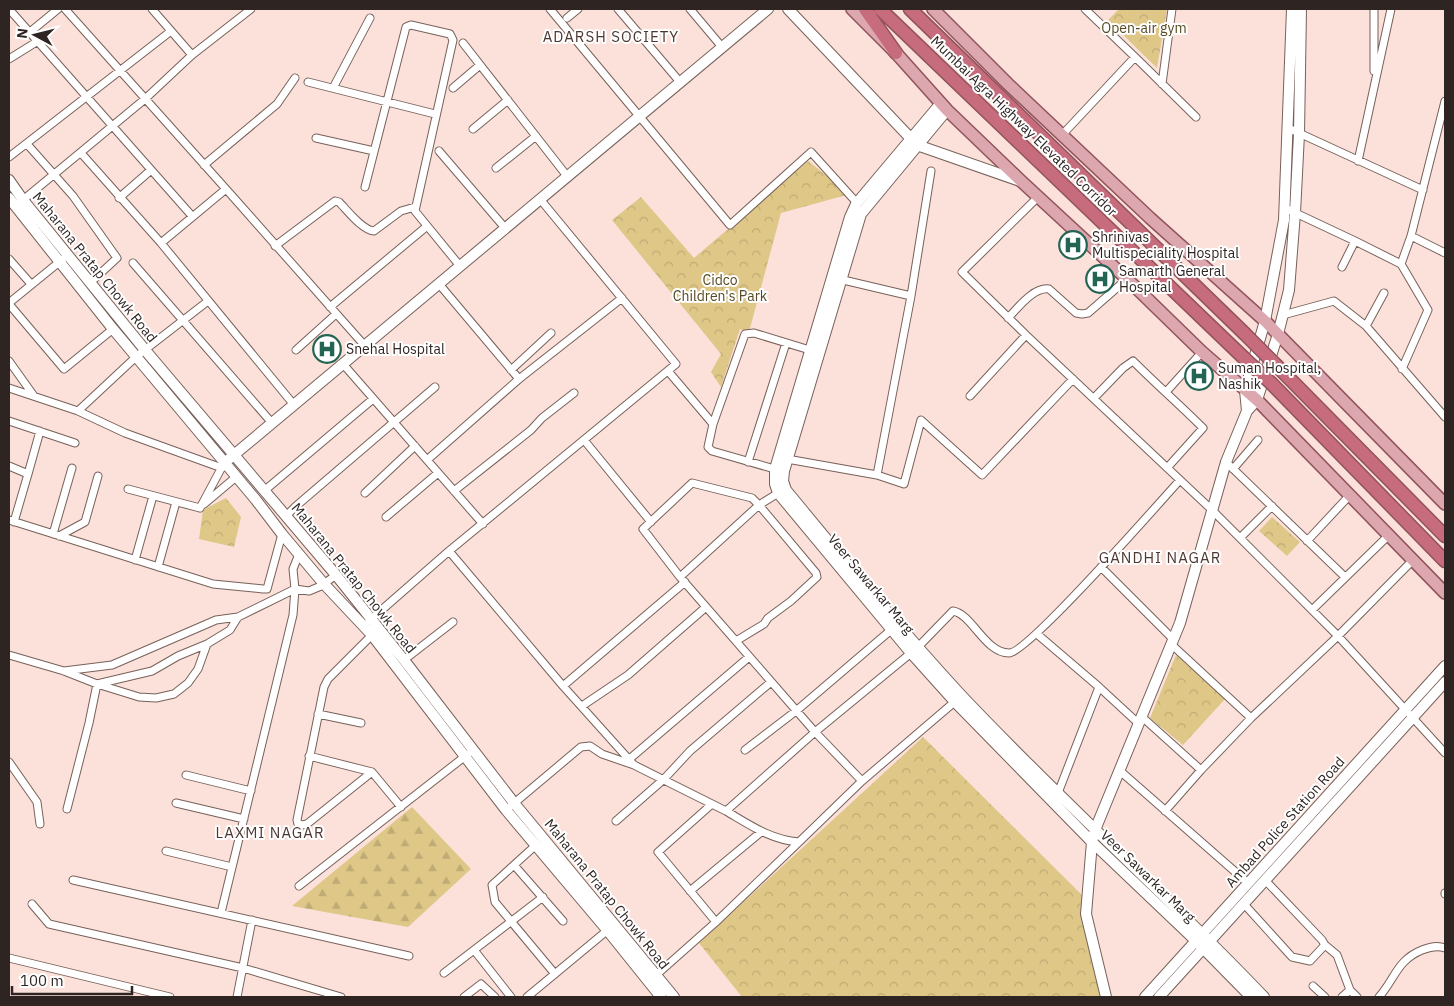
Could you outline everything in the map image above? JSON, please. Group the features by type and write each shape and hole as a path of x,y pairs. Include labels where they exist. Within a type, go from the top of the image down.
{"highway":[{"path":"865,9 896,54"},
{"name":"Mumbai Agra Highway Elevated Corridor","path":"880,9 1245,358 1445,561"},
{"name":"Mumbai Agra Highway Elevated Corridor","path":"910,9 1244,333 1445,536"}],"main road":[{"path":"852,9 944,106 1038,198 1127,279 1202,352 1257,400 1445,593"},
{"path":"933,9 1008,84 1150,218 1265,321 1445,504"}],"street":[{"path":"10,9 192,216"},
{"path":"30,32 58,9"},
{"path":"65,9 365,346"},
{"path":"152,9 192,55"},
{"path":"23,200 81,154 85,147 145,99 192,55 252,9"},
{"path":"550,9 730,224 811,152 857,203"},
{"path":"567,18 578,9"},
{"path":"618,9 680,82"},
{"path":"690,9 722,47"},
{"path":"200,508 227,462 768,9"},
{"path":"788,9 914,142 1021,181"},
{"path":"1085,9 1196,116"},
{"path":"1162,84 1172,9"},
{"path":"1247,411 1245,390 1265,321 1284,220 1292,9"},
{"path":"1106,997 1086,914 1092,842 1119,770 1180,623 1212,510 1247,411 1257,400 1278,334 1289,290 1295,213 1299,134 1301,9"},
{"path":"1374,9 1375,85"},
{"path":"1358,161 1391,9"},
{"path":"333,88 370,18"},
{"path":"365,187 406,27 411,25 452,35 453,40 415,207 416,214 460,266"},
{"path":"9,156 171,31"},
{"path":"9,59 38,41"},
{"path":"463,43 567,176"},
{"path":"1062,135 1135,57"},
{"path":"452,88 480,65"},
{"path":"204,165 277,104 295,78"},
{"path":"308,82 435,114"},
{"path":"473,129 508,100"},
{"path":"1401,264 1411,236 1445,100"},
{"path":"836,278 862,211 944,106"},
{"path":"1288,128 1423,190"},
{"path":"496,168 536,136"},
{"path":"316,138 374,151"},
{"path":"564,686 682,580 759,505 782,492 783,481 779,470 836,278 850,217 857,203 914,142"},
{"path":"27,144 73,196 117,258 90,283"},
{"path":"439,151 505,228"},
{"path":"81,154 161,243 294,405"},
{"path":"119,198 151,170"},
{"path":"877,475 911,296 931,171"},
{"name":"Maharana Pratap Chowk Road","path":"9,180 90,283 140,353 227,462 236,477 324,584 368,622 404,660 506,810 611,928"},
{"path":"161,243 226,190"},
{"name":"Maharana Pratap Chowk Road","path":"9,198 113,329 140,353"},
{"path":"1038,198 962,272 1026,336 1212,510 1338,636 1445,753"},
{"path":"368,622 449,551 676,364 540,199"},
{"path":"275,246 335,201 339,202 370,231 374,231 401,211 415,207"},
{"path":"1285,208 1401,264 1428,310 1402,369"},
{"path":"330,307 426,227"},
{"path":"1411,236 1445,253"},
{"path":"1342,267 1355,241"},
{"path":"68,256 9,303 64,369 113,329"},
{"path":"9,258 31,284"},
{"path":"133,263 272,423"},
{"path":"836,278 911,296"},
{"path":"1008,318 1030,296 1043,288 1049,288 1076,313 1088,313 1127,279"},
{"path":"439,284 519,379"},
{"path":"1366,326 1384,293"},
{"path":"427,460 519,379 622,298"},
{"path":"78,411 140,353 208,301"},
{"path":"1283,314 1334,301 1366,326 1445,417"},
{"path":"296,350 336,314"},
{"path":"511,370 551,333"},
{"path":"779,470 712,451 708,447 713,424 744,335 752,333 814,352"},
{"path":"970,396 1026,336"},
{"path":"748,462 786,343"},
{"path":"779,470 787,459 814,352"},
{"path":"1166,392 1202,352"},
{"path":"9,361 34,396"},
{"path":"1094,398 1123,368 1133,361 1158,387 1166,392 1203,428 1167,468"},
{"path":"342,364 483,524"},
{"path":"668,371 713,424"},
{"path":"787,459 877,475 904,484 921,420 982,475 1073,379"},
{"path":"9,388 78,411 125,433 227,462"},
{"path":"286,516 295,506 435,388"},
{"path":"454,491 574,393"},
{"path":"264,491 373,399"},
{"path":"9,421 75,443"},
{"path":"40,431 28,474 11,521 213,584 267,588 282,534"},
{"path":"584,440 651,522"},
{"path":"1229,465 1258,440"},
{"path":"365,493 415,446"},
{"name":"Maharana Pratap Chowk Road","path":"227,462 264,491 336,575 368,622 372,635 469,753 514,803 652,979 674,997"},
{"path":"1229,465 1345,577"},
{"path":"9,466 28,474"},
{"path":"56,535 72,468"},
{"path":"386,517 438,473"},
{"path":"56,535 85,522 98,476"},
{"path":"200,508 236,477"},
{"path":"726,811 815,732 914,650 952,610 963,617 991,645 1006,652 1015,651 1036,634 1101,567 1180,480"},
{"path":"736,641 764,624 768,618 791,601 816,577 816,573 752,498 692,483 643,529 682,580 796,711 862,781"},
{"path":"128,489 200,508"},
{"name":"Veer Sawarkar Marg","path":"782,492 891,630 914,650"},
{"name":"Veer Sawarkar Marg","path":"782,492 914,650 1092,842 1199,937"},
{"path":"1307,541 1350,495"},
{"path":"135,560 153,496"},
{"path":"158,567 176,502"},
{"path":"1240,538 1272,506"},
{"path":"1312,610 1389,535"},
{"path":"449,551 630,762"},
{"path":"221,914 293,615 295,589 293,569 299,554"},
{"path":"1165,811 1201,770 1252,718 1338,636 1413,560"},
{"path":"1101,567 1172,641 1252,718"},
{"path":"64,671 112,664 216,620 238,617 295,589 309,591 324,584 336,575"},
{"path":"582,706 628,675 706,607"},
{"path":"96,684 152,671 178,656 207,644 230,630 238,617"},
{"path":"404,660 452,622"},
{"path":"745,750 796,711 891,630"},
{"path":"1036,634 1201,770"},
{"path":"372,635 328,679 324,687 309,756 297,820 298,824 307,824 372,772"},
{"path":"9,655 64,671 96,684 139,697 156,698 174,694 188,684 198,669 207,644"},
{"path":"630,762 749,657"},
{"name":"Ambad Police Station Road","path":"1145,997 1445,666"},
{"path":"616,821 664,779 690,751 771,682"},
{"name":"Ambad Police Station Road","path":"1159,997 1445,682"},
{"path":"67,809 89,723 96,684"},
{"path":"1058,793 1099,687"},
{"path":"652,979 716,922 862,781 958,699"},
{"name":"Veer Sawarkar Marg","path":"958,699 1058,793 1207,945 1264,997"},
{"path":"318,714 361,723"},
{"path":"506,810 581,747 590,746 602,754 630,762 664,779 726,811 769,837 799,842"},
{"path":"299,886 469,753"},
{"path":"309,756 372,772 401,806"},
{"path":"9,762 37,802 40,824"},
{"path":"1119,770 1248,884"},
{"path":"186,775 251,791"},
{"path":"176,803 244,819"},
{"path":"712,804 658,852 716,922"},
{"path":"690,891 761,832"},
{"path":"536,845 492,885 495,902 555,974"},
{"path":"166,851 232,867"},
{"path":"514,865 564,921"},
{"path":"72,880 409,956"},
{"path":"1266,881 1325,945 1337,955 1350,990 1357,997"},
{"path":"444,973 543,897"},
{"path":"32,904 49,924 243,968 341,997"},
{"path":"1244,904 1292,957 1310,961 1325,945"},
{"path":"237,997 252,920"},
{"path":"527,997 611,928"},
{"name":"Veer Sawarkar Marg","path":"1207,945 1251,997"},
{"path":"1379,997 1401,963 1408,956 1431,946 1445,948"},
{"path":"474,950 511,997"},
{"path":"9,958 170,997"},
{"name":"Maharana Pratap Chowk Road","path":"652,979 658,996"},
{"path":"464,997 481,984 495,997"},
{"path":"1313,986 1324,997"},
{"path":"1342,997 1350,990"}],"green space":[{"name":"Open-air gym","path":"1119,9 1167,9 1157,68 1108,20"},
{"name":"Cidco Children's Park","path":"808,161 850,194 781,213 749,332 740,329 721,387 711,372 721,354 612,220 641,197 694,258"},
{"path":"226,498 241,517 234,547 199,539 203,510"},
{"path":"1272,517 1300,542 1287,556 1259,531"},
{"path":"1176,655 1225,699 1183,745 1150,718"},
{"path":"923,737 1083,896 1081,918 1103,997 742,997 699,943"},
{"path":"412,807 471,869 408,927 292,906"}],"place":[{"name":"Shrinivas Multispeciality Hospital","path":"1073,245"},
{"name":"Samarth General Hospital","path":"1100,279"},
{"name":"Snehal Hospital","path":"327,349"},
{"name":"Suman Hospital, Nashik","path":"1199,376"}],"district":[{"name":"ADARSH SOCIETY","path":"611,36"},
{"name":"GANDHI NAGAR","path":"1160,557"},
{"name":"LAXMI NAGAR","path":"270,832"}]}
